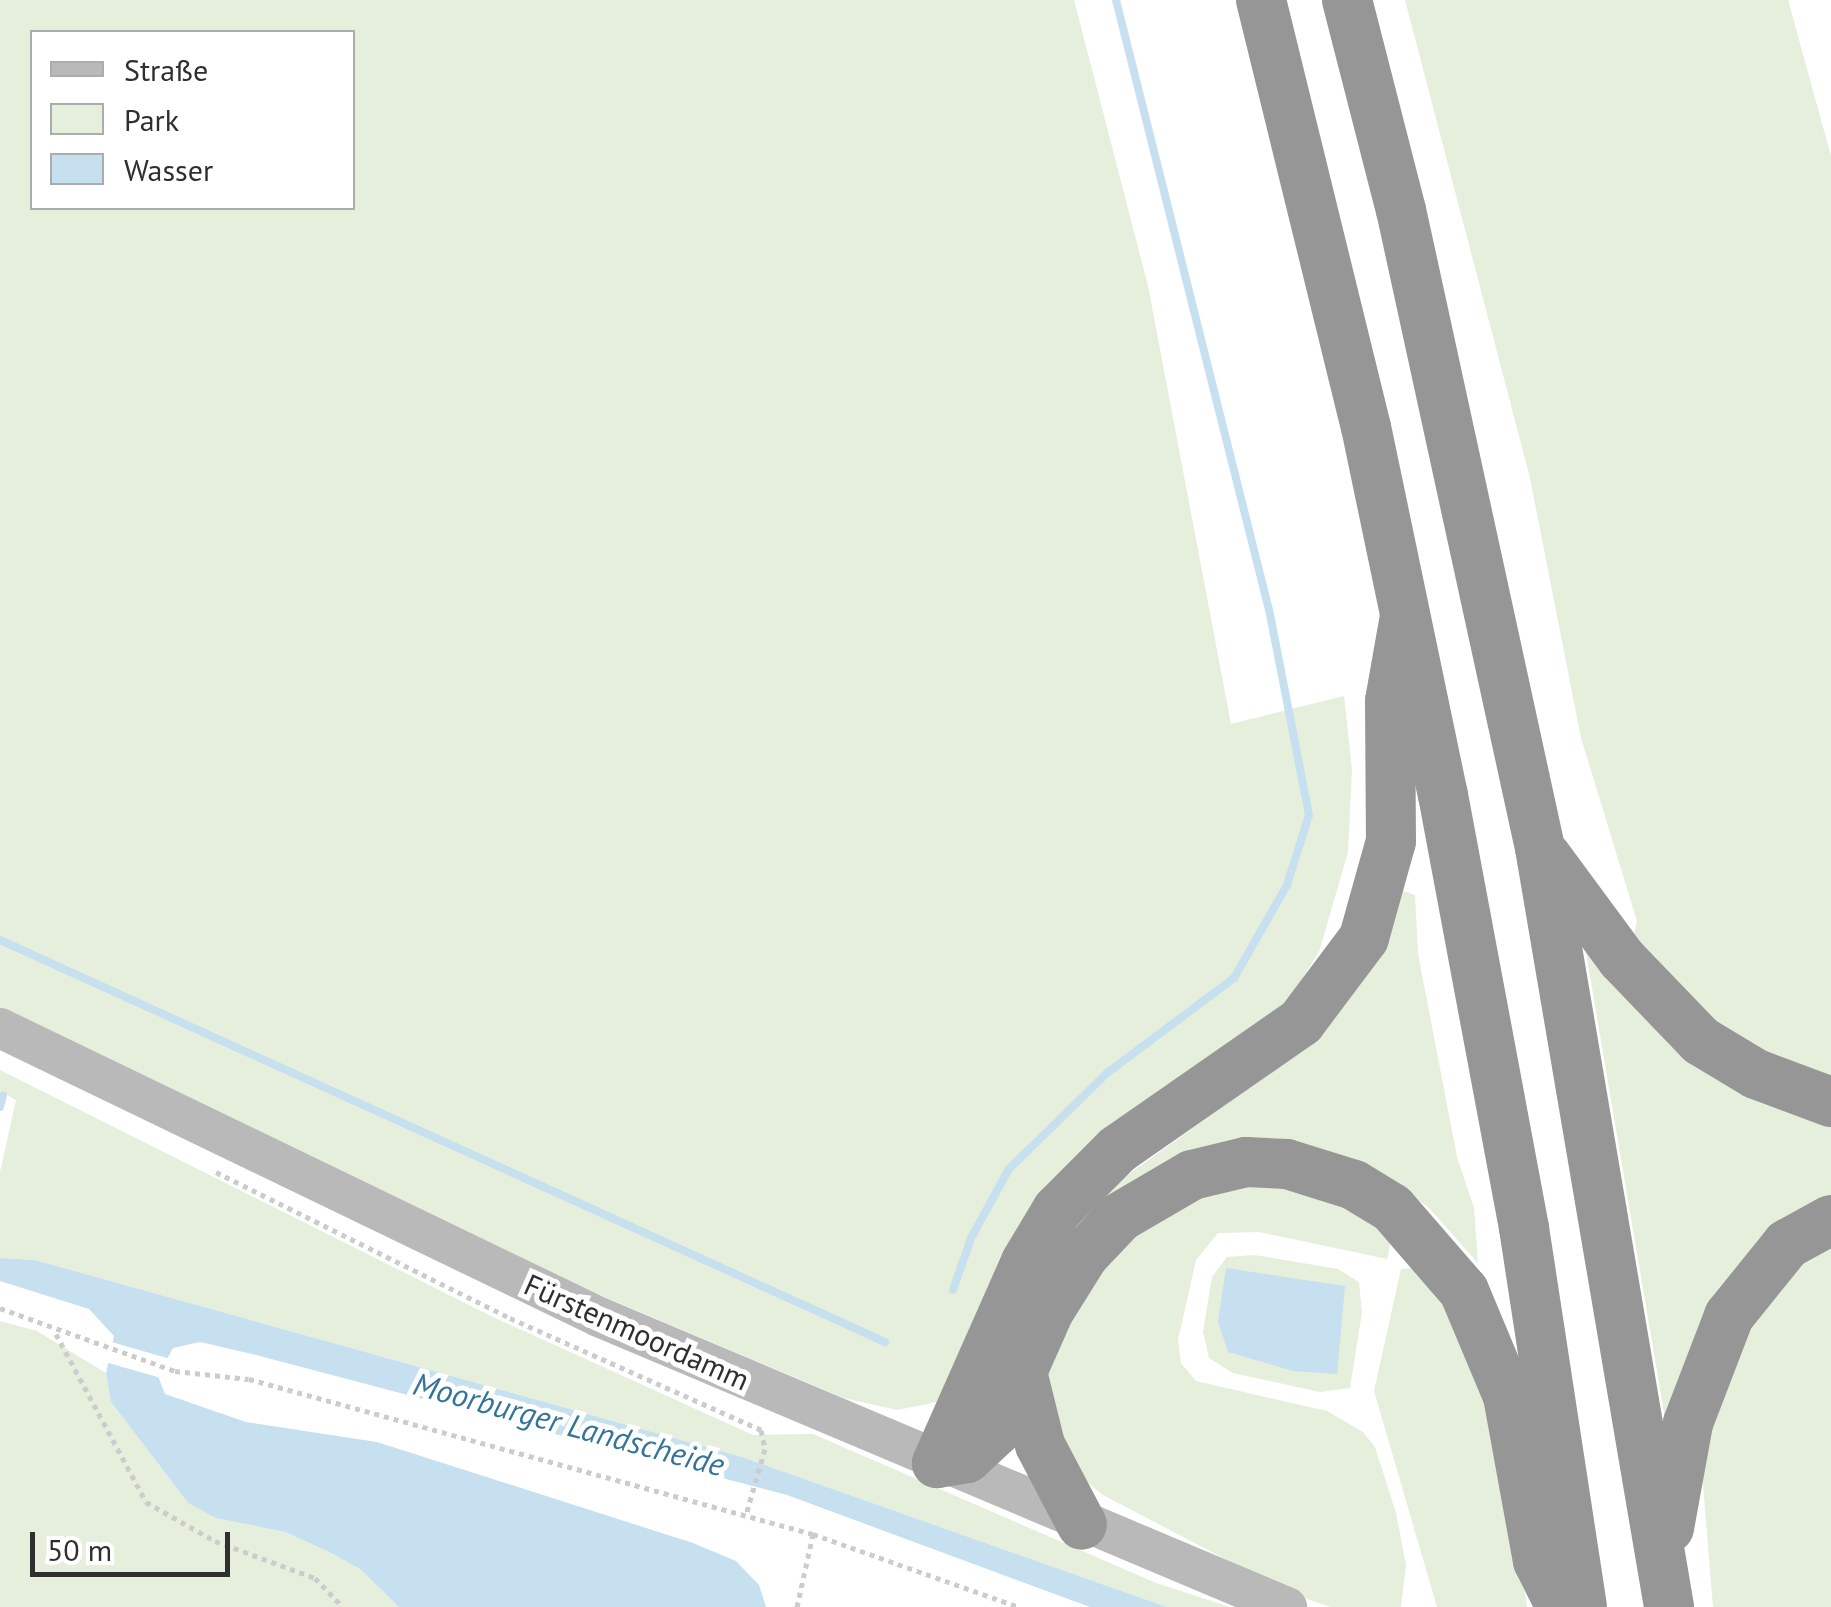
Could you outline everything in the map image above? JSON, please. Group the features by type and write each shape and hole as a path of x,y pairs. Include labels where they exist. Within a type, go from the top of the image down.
{"highway":[{"path":"1260,0 1357,388 1405,616 1520,1210 1582,1607"},
{"path":"1347,0 1401,210 1540,848 1665,1585"},
{"path":"937,1464 1026,1262 1057,1210 1118,1150 1301,1022 1364,938 1391,840 1390,701 1405,616"},
{"path":"1540,848 1622,958 1701,1040 1756,1074 1831,1102"},
{"path":"937,1464 967,1458 988,1442 1084,1255 1120,1217 1168,1185 1217,1168 1266,1162 1354,1185 1411,1224 1482,1323 1516,1431 1538,1561 1561,1607"},
{"path":"1665,1585 1688,1423 1728,1316 1787,1244 1831,1220"},
{"path":"1022,1372 1040,1445 1082,1525"}],"main road":[{"name":"Fürstenmoordamm","path":"0,1028 599,1317 937,1464 1287,1607"}],"path":[{"path":"0,1308 98,1348 175,1371 249,1379 747,1511 1019,1607"},
{"path":"55,1331 146,1502 215,1541 314,1578 343,1607"},
{"path":"747,1511 764,1449"},
{"path":"797,1607 813,1534"}],"green space":[{"path":"0,0 1074,0 1148,286 1231,724 1344,696 1352,770 1348,852 1319,952 1292,995 1248,1047 1158,1104 937,1402 897,1410 844,1398 481,1245 0,1010"},
{"path":"1405,0 1788,0 1831,156 1831,1091 1734,1051 1631,947 1637,921 1581,738 1530,478"},
{"path":"1398,889 1415,895 1418,954 1457,1157 1474,1208 1478,1263 1429,1208 1395,1183 1295,1153 1037,1267 1069,1217 1288,1060"},
{"path":"1582,929 1831,1123 1831,1206 1667,1430"},
{"path":"0,1070 491,1316 753,1435 813,1434 1156,1583 1230,1607 1167,1607 742,1457 35,1260 0,1258 0,1172 16,1100 0,1091"},
{"path":"1244,1182 1315,1194 1369,1221 1391,1240 1387,1259 1259,1232 1218,1233 1196,1260 1178,1340 1181,1363 1196,1381 1327,1411 1363,1432 1375,1447 1396,1513 1406,1565 1401,1607 1331,1607 1292,1594 1103,1495 1072,1470 1043,1388 1082,1284 1157,1208"},
{"path":"1831,1242 1831,1607 1713,1607 1702,1472 1713,1398 1778,1276"},
{"path":"1255,1255 1338,1269 1359,1282 1362,1312 1350,1388 1320,1392 1233,1373 1209,1358 1203,1332 1212,1277 1227,1257"},
{"path":"1415,1268 1459,1323 1506,1466 1527,1607 1437,1607 1374,1391 1401,1269"},
{"path":"0,1321 37,1331 106,1373 111,1402 187,1502 216,1518 285,1532 325,1550 360,1569 399,1607 0,1607"}],"water":[{"name":"Moorburger Landscheide","path":"0,1258 35,1260 742,1457 1167,1607 1090,1607 787,1495 256,1355 200,1342 173,1348 158,1376 165,1394 246,1422 377,1442 693,1543 736,1561 759,1585 766,1607 399,1607 360,1569 325,1550 285,1532 216,1518 188,1503 111,1402 106,1373 114,1336 89,1309 0,1281"},
{"path":"1226,1268 1345,1286 1337,1374 1293,1371 1228,1352 1218,1321"}],"pier":[{"path":"108,1341 170,1359 165,1379 102,1361"}],"waterway":[{"path":"953,1290 971,1238 1009,1169 1107,1073 1234,978 1287,885 1309,815 1269,610 1116,0"},
{"path":"0,940 885,1342"},
{"path":"0,1107 3,1095"}]}
